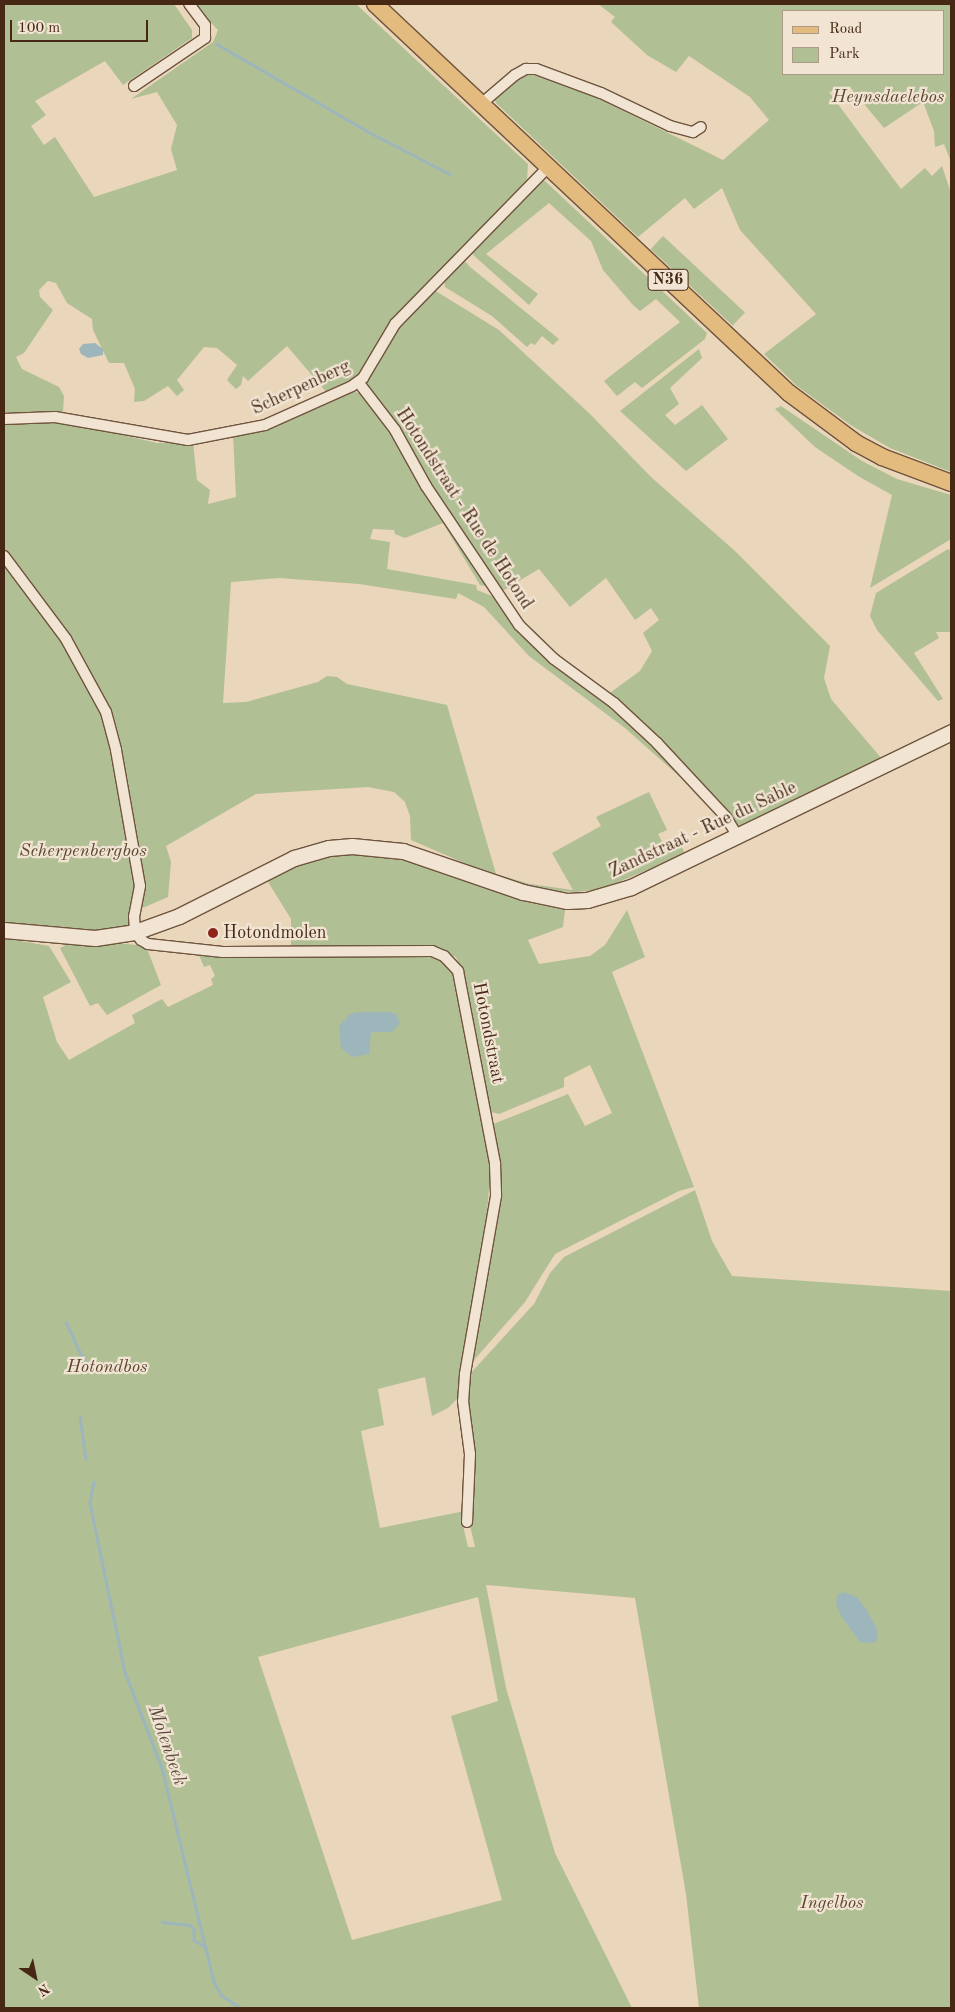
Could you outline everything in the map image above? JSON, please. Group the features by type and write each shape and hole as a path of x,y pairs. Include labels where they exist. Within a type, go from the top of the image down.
{"main road":[{"name":"N36","path":"375,4 789,393 856,443 882,457 951,483"},
{"name":"Zandstraat - Rue du Sable","path":"4,930 95,938 179,916 287,861 329,848 377,847 403,851 507,888 567,901 587,900 617,892 951,732"}],"street":[{"path":"134,86 205,38 205,25 189,4"},
{"path":"481,104 515,74 526,69 536,69 602,93 670,126 693,132 700,127"},
{"name":"Scherpenberg","path":"4,419 55,417 188,440 265,425 359,383 395,324 548,167"},
{"name":"Hotondstraat - Rue de Hotond","path":"359,383 395,430 426,486 519,625 554,659 614,703 657,743 726,817 737,836"},
{"path":"4,556 66,639 106,712 116,750 140,886 135,927"},
{"name":"Hotondstraat","path":"135,927 148,944 223,952 413,949 432,951 453,963 463,983 496,1164 496,1196 465,1374 463,1401 470,1454 467,1522"}],"green space":[{"path":"4,4 174,4 192,30 192,38 123,85 105,61 35,101 46,115 31,126 44,145 55,137 94,197 177,170 171,149 177,125 157,92 131,99 213,42 218,30 193,4 356,4 528,164 527,180 469,245 391,324 354,380 327,393 287,346 248,381 243,376 241,385 236,389 227,380 237,365 217,348 204,347 177,380 184,390 177,396 168,386 144,401 134,402 135,389 124,363 109,363 93,330 92,319 67,303 56,283 48,281 39,290 40,297 53,310 24,353 16,357 22,369 59,387 64,396 63,412 4,415"},
{"name":"Heynsdaelebos","path":"598,4 951,4 951,162 944,144 935,147 934,131 923,102 884,128 850,87 829,92 901,189 925,168 932,176 942,166 951,193 951,472 890,448 852,426 797,386 764,354 816,314 740,230 722,188 694,209 685,198 638,237 496,103 494,98 522,75 530,74 585,92 723,160 769,120 750,97 689,56 676,72 647,55 611,22 615,17"},
{"path":"540,181 545,181 707,333 705,339 642,388 635,382 617,396 604,381 680,322 656,299 640,311 632,304 603,270 591,241 549,203 486,254 538,294 529,305 470,252"},
{"path":"663,236 745,312 733,326 651,249"},
{"path":"463,259 470,267 559,339 553,345 542,336 535,345 531,343 527,347 492,316 445,287 444,279"},
{"name":"Scherpenbergbos","path":"434,290 499,330 589,413 651,477 735,551 830,646 824,678 831,699 882,759 737,828 607,695 640,671 652,651 643,633 659,620 651,608 635,620 606,578 570,607 539,569 499,593 490,587 480,585 443,523 405,538 395,534 394,530 373,529 370,539 390,542 387,569 476,585 477,590 492,596 683,776 680,777 625,728 529,656 484,607 458,593 456,599 359,584 279,578 231,582 223,703 246,702 318,682 327,676 337,677 347,684 447,705 496,874 530,884 573,890 552,853 601,826 596,817 649,792 667,830 658,834 667,851 681,845 685,854 602,889 577,892 548,891 508,882 411,840 410,816 405,802 394,792 368,787 256,794 166,846 171,862 168,897 138,910 138,924 102,931 4,924 4,565 24,590 4,552 4,422 65,421 157,443 193,442 197,480 210,490 208,504 236,497 233,435 352,391 362,394 367,390 365,381 391,332"},
{"path":"699,349 702,358 670,388 679,404 665,415 675,425 702,405 728,439 686,471 620,411"},
{"path":"781,406 862,461 897,479 951,495 951,539 870,588 892,495 858,476 815,447 775,409"},
{"path":"948,549 951,551 951,632 936,632 939,638 914,653 943,699 938,701 877,630 870,616 876,593"},
{"path":"346,853 386,856 433,868 526,902 565,910 563,927 528,940 539,964 590,956 605,945 627,910 645,957 612,972 694,1187 679,1191 555,1254 525,1302 468,1367 493,1231 491,1125 568,1094 585,1126 612,1113 590,1065 564,1078 564,1087 499,1114 488,1111 463,974 456,957 430,948 401,946 291,947 291,919 265,877 307,860"},
{"path":"4,938 49,946 71,982 43,997 57,1042 69,1060 135,1023 132,1015 162,999 168,1007 213,985 211,979 215,976 210,965 204,967 199,955 409,952 440,957 456,976 491,1167 486,1224 458,1398 448,1408 432,1416 425,1377 378,1389 384,1425 361,1431 380,1528 465,1511 462,1521 468,1547 475,1547 469,1521 468,1376 534,1304 550,1273 564,1257 695,1190 712,1241 732,1276 951,1291 951,2008 699,2008 686,1894 635,1598 486,1585 506,1688 555,1853 632,2008 4,2008","holes":["478,1597 498,1701 451,1716 502,1900 352,1940 258,1657"]},
{"path":"118,943 146,946 161,985 107,1015 98,1003 90,1006 60,948 68,944"}],"water":[{"path":"95,343 103,349 103,355 88,358 81,354 79,349 83,344"},
{"path":"359,1012 390,1012 396,1014 400,1023 392,1032 371,1032 369,1054 352,1057 341,1048 339,1026 350,1014"},
{"path":"843,1592 857,1597 866,1609 878,1631 876,1643 860,1642 841,1616 836,1604 837,1595"}],"waterway":[{"path":"217,44 367,131 450,174"},
{"name":"Molenbeek","path":"66,1322 87,1367"},
{"name":"Molenbeek","path":"80,1416 86,1459"},
{"name":"Molenbeek","path":"94,1482 90,1503 125,1672 162,1768 214,1981 221,1995 241,2008"},
{"path":"162,1922 190,1925 194,1929 194,1940 204,1946"}],"place":[{"name":"Hotondmolen","path":"213,933"}],"park label":[{"name":"Hotondbos","path":"107,1367"},
{"name":"Ingelbos","path":"832,1903"}]}
